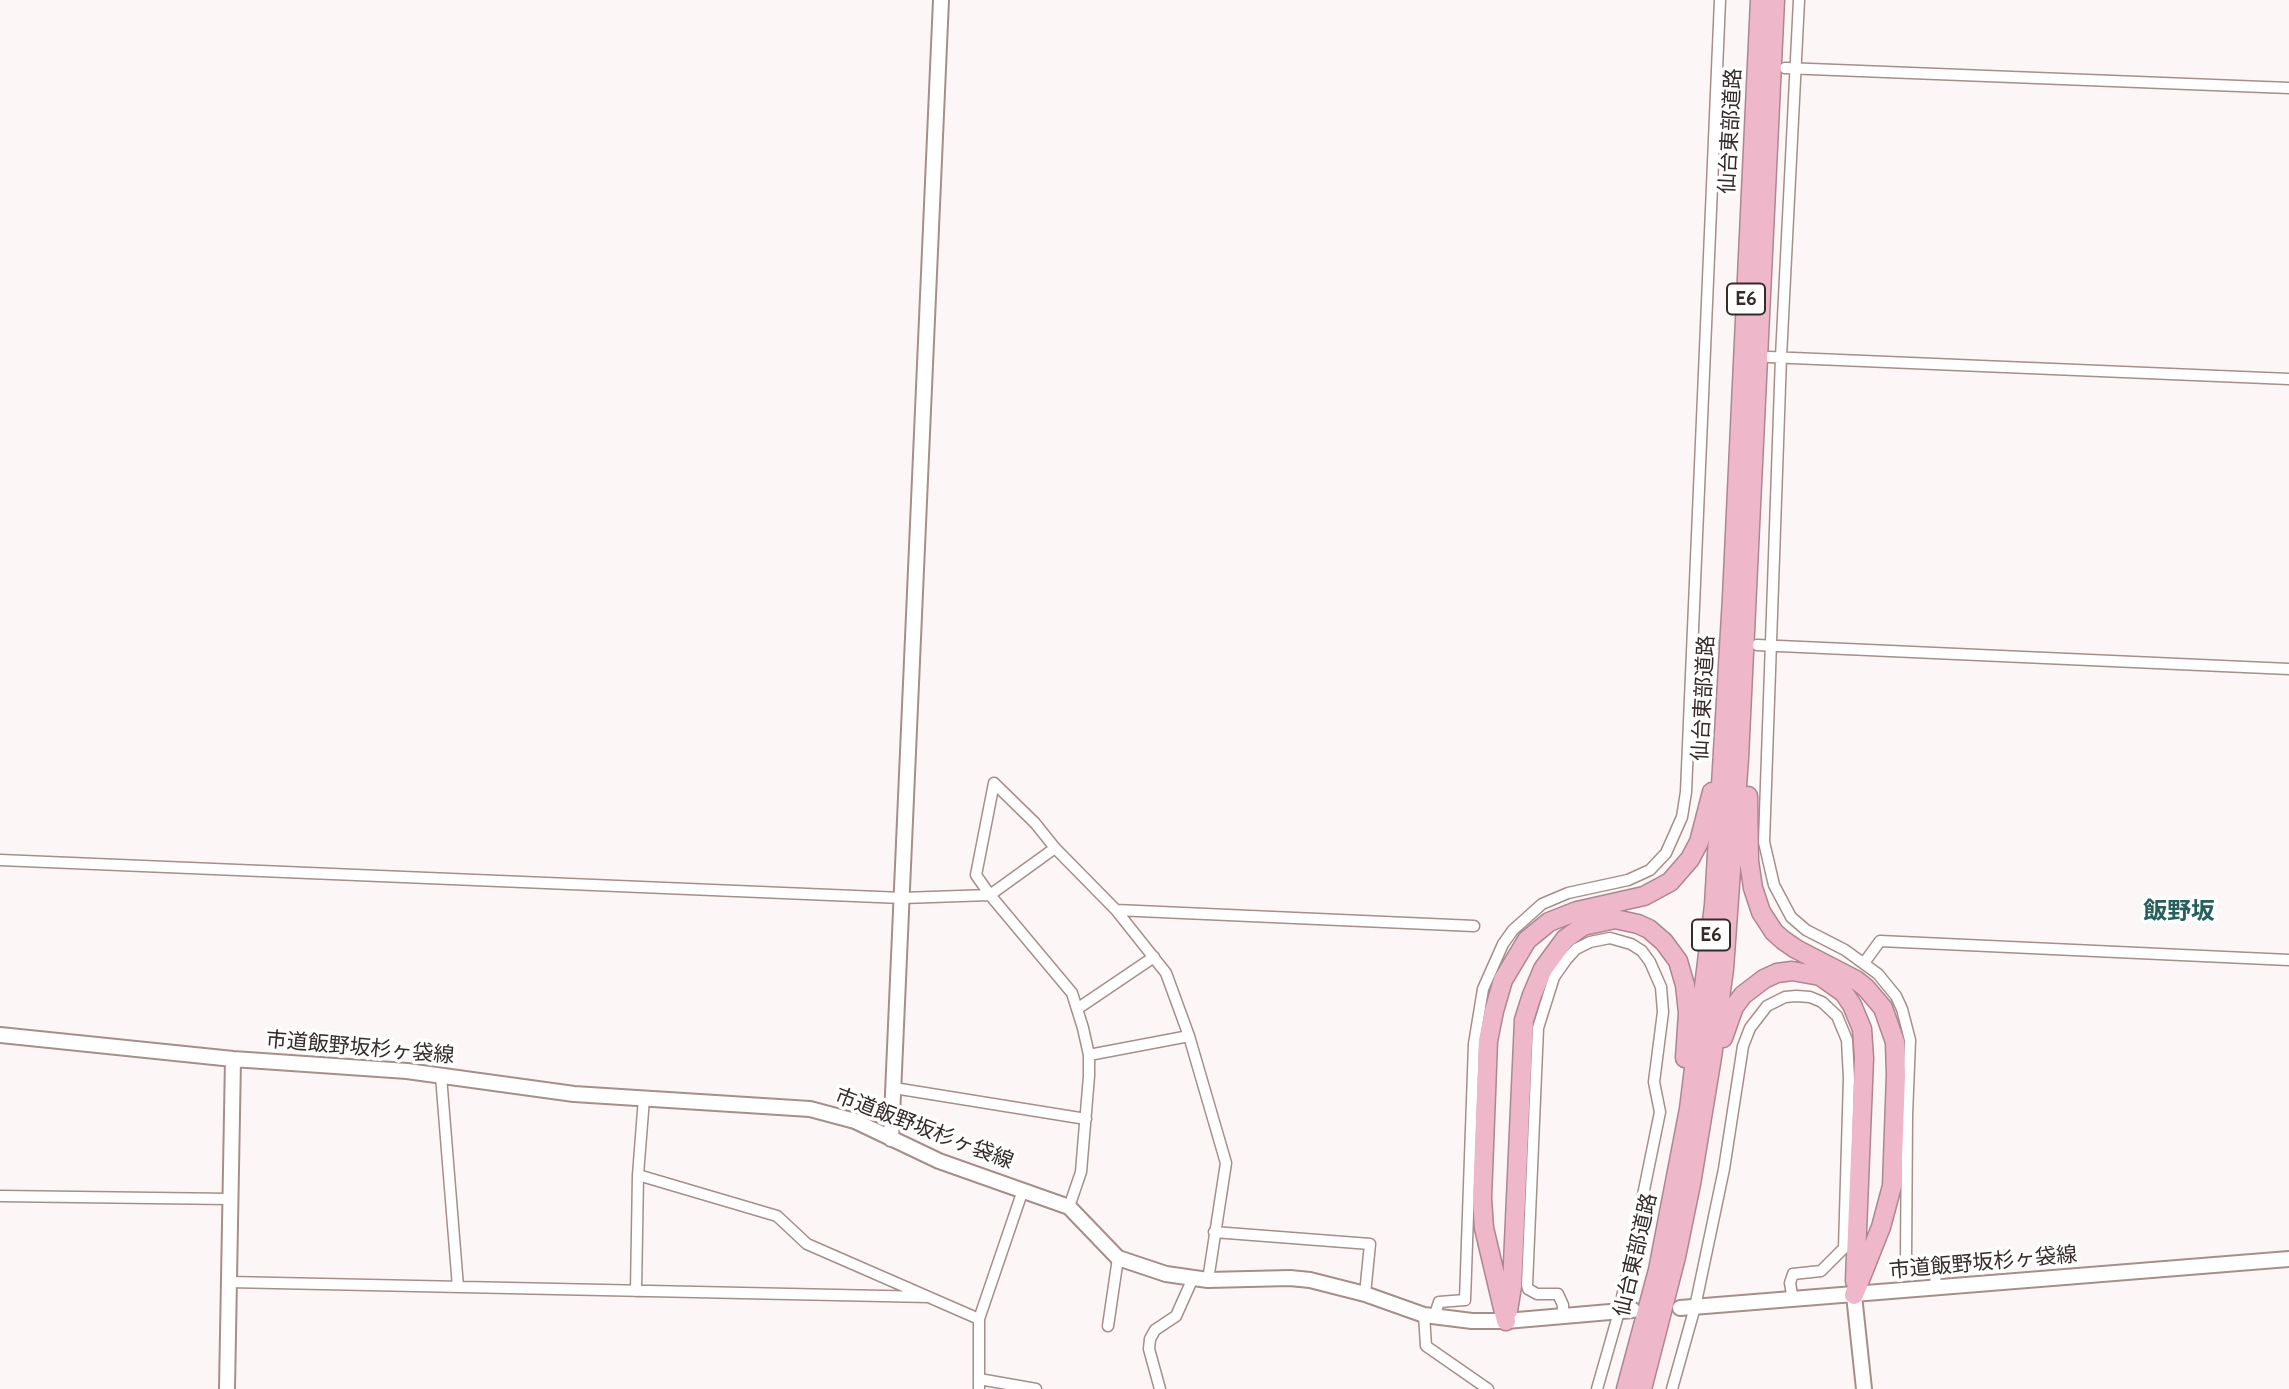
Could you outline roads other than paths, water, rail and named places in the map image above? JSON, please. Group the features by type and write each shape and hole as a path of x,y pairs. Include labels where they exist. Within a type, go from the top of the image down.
{"highway":[{"name":"仙台東部道路","path":"1643,1389 1676,1257 1704,1109 1724,969 1734,838 1760,0"},
{"name":"仙台東部道路","path":"1626,1389 1658,1270 1689,1109 1710,943 1740,597 1775,0"},
{"path":"1740,597 1747,845 1756,900 1767,922 1783,940 1856,980 1874,996 1888,1018 1895,1042 1892,1186 1881,1227 1854,1295"},
{"path":"1506,1321 1487,1243 1483,1214 1488,1041 1498,995 1518,951 1537,930 1569,914 1628,901 1657,891 1670,882 1690,859 1699,842 1711,805 1740,597"},
{"path":"1506,1321 1512,1286 1524,1020 1538,982 1558,947 1583,926 1603,920 1627,920 1657,936 1678,961 1685,985 1687,1042 1658,1270"},
{"path":"1676,1257 1699,1185 1724,1033 1734,1007 1743,995 1777,973 1820,976 1844,993 1858,1016 1862,1029 1864,1058 1854,1295"}],"street":[{"path":"891,1139 941,0"},
{"path":"1488,1389 1426,1346 1429,1316 1438,1303 1465,1300 1474,1044 1483,989 1503,944 1521,922 1542,904 1568,893 1628,880 1650,870 1667,853 1682,817 1686,792 1720,0"},
{"path":"1799,0 1790,68 1763,829 1768,865 1782,902 1791,917 1806,930 1878,974 1896,996 1906,1018 1910,1047 1906,1261 1913,1265 1930,1265 1935,1272 1936,1287"},
{"path":"1790,68 2289,88"},
{"path":"1769,357 2289,379"},
{"path":"1758,645 2289,670"},
{"path":"1069,1207 1081,1172 1089,1055 1072,993 976,875 994,783 1035,822 1055,848 1116,910 1166,973 1189,1036 1226,1163 1208,1280"},
{"path":"0,860 902,898 990,895 1055,848"},
{"path":"1116,910 1474,926"},
{"path":"1563,1316 1563,1305 1558,1294 1537,1294 1528,1289 1527,1284 1538,1028 1554,977 1566,960 1576,949 1590,942 1610,938 1631,944 1642,951 1650,962 1661,987 1663,1012 1654,1082 1660,1111 1626,1311 1597,1389"},
{"path":"1864,963 1880,942 2289,960"},
{"path":"1077,1009 1154,957"},
{"path":"1672,1389 1695,1307 1724,1169 1743,1046 1750,1028 1767,1006 1785,997 1796,996 1810,997 1822,1002 1838,1016 1847,1040 1849,1078 1844,1248 1821,1271 1793,1274 1790,1283 1793,1300"},
{"name":"市道飯野坂杉ヶ袋線","path":"0,1035 233,1059 441,1076 574,1094 810,1109 855,1121 939,1161 1069,1207 1118,1258 1166,1274 1208,1280 1290,1279 1337,1285 1429,1316 1472,1321 1506,1321 1626,1311"},
{"path":"1089,1055 1189,1036"},
{"path":"227,1389 233,1059"},
{"path":"441,1076 458,1287"},
{"path":"894,1088 1086,1119"},
{"path":"636,1291 638,1175 644,1098"},
{"path":"638,1175 777,1216 807,1244 979,1319"},
{"path":"1023,1189 979,1319 979,1384 1036,1389"},
{"path":"0,1196 230,1199"},
{"path":"1214,1232 1370,1244 1365,1294"},
{"path":"1108,1326 1118,1258"},
{"name":"市道飯野坂杉ヶ袋線","path":"1680,1308 2289,1259"},
{"path":"1160,1389 1149,1349 1150,1339 1155,1330 1176,1316 1193,1278"},
{"path":"229,1282 929,1297"},
{"path":"1854,1295 1864,1389"}],"tunnel":[{"path":"1713,644 1733,645"}],"district":[{"name":"飯野坂","path":"2179,912"}]}
